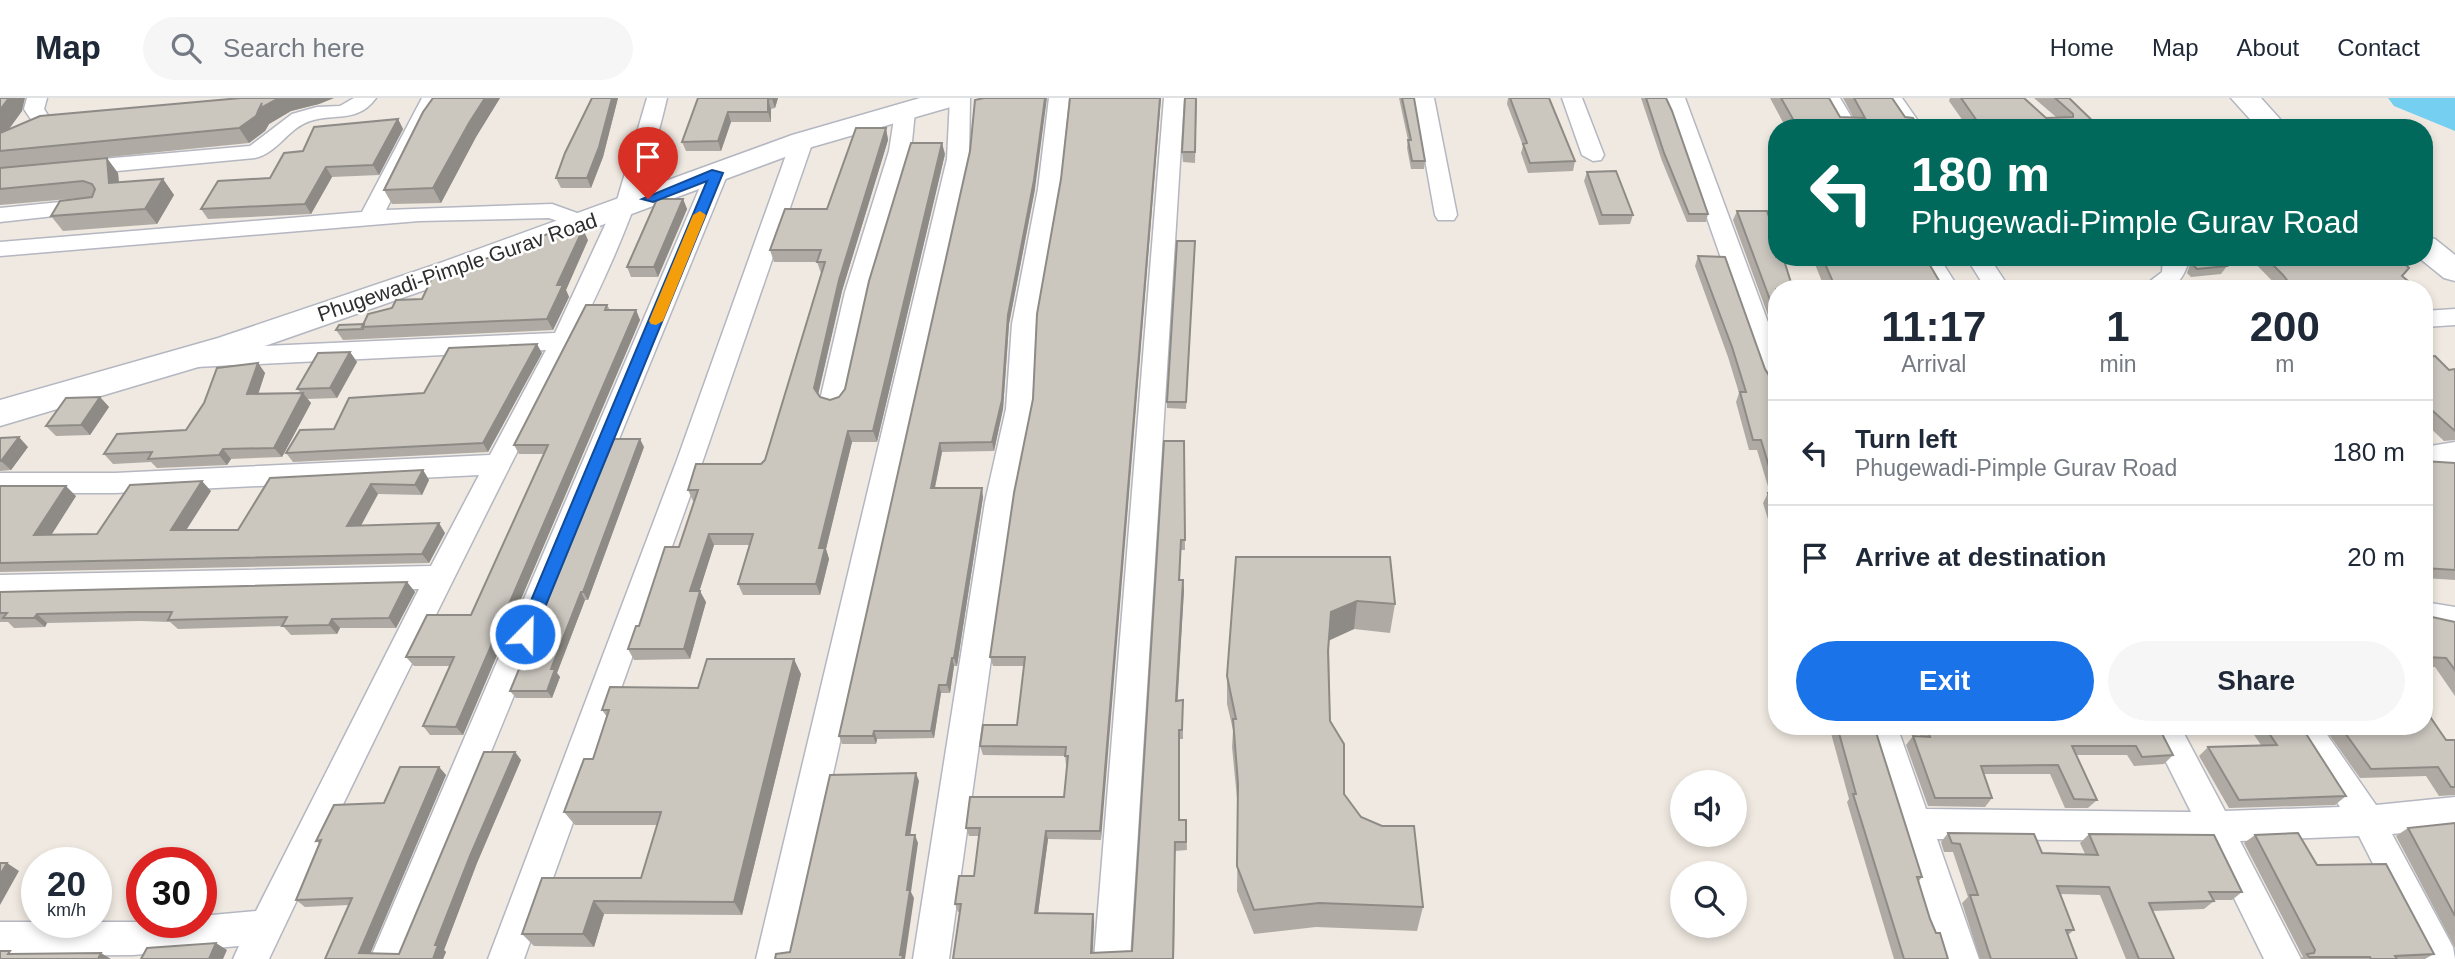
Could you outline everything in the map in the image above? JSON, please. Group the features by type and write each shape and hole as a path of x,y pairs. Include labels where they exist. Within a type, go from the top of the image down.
{"street":[{"path":"37,98 34,109 43,123"},
{"path":"7,158 255,152 269,145 272,139 301,117 344,114 366,98"},
{"path":"371,218 432,98"},
{"path":"251,959 440,577 563,341 625,208 657,98"},
{"name":"Phugewadi-Pimple Gurav Road","path":"0,413 320,316 625,208 802,141 951,98"},
{"path":"774,959 958,159 960,98"},
{"path":"931,959 999,502 1019,410 1024,324 1049,189 1059,98"},
{"path":"1112,959 1174,98"},
{"path":"1424,98 1446,215"},
{"path":"1572,98 1593,155"},
{"path":"1675,98 1768,356"},
{"path":"1830,98 1843,119"},
{"path":"1892,98 1907,119"},
{"path":"2245,98 2265,119"},
{"path":"832,400 857,292 900,151 905,112"},
{"path":"7,158 43,123 64,115"},
{"path":"506,959 690,460 802,141"},
{"path":"388,959 717,173"},
{"path":"0,215 94,206"},
{"path":"0,249 371,218 552,211 583,223"},
{"path":"2433,253 2455,271"},
{"path":"2166,280 2172,276 2175,266"},
{"path":"2433,318 2455,317"},
{"path":"185,359 563,341"},
{"path":"2433,456 2454,455"},
{"path":"0,483 129,482 498,464"},
{"path":"0,587 440,577"},
{"path":"2433,615 2455,619"},
{"path":"1884,735 1961,959"},
{"path":"2168,735 2283,959"},
{"path":"2309,735 2369,823 2440,959"},
{"path":"1913,824 2214,826 2369,823 2455,813"},
{"path":"0,939 133,938 267,927"}],"water":[{"path":"2388,98 2455,98 2455,131 2433,122 2433,119 2426,119 2394,106"}],"building":[{"path":"0,98 9,98 0,110"},
{"path":"241,98 279,98 259,109 256,116 239,128 0,151 0,133 40,116"},
{"path":"433,98 485,98 433,188 384,190 423,112"},
{"path":"592,98 612,98 599,147 587,178 556,178 565,153"},
{"path":"698,98 772,98 768,99 768,112 728,112 718,141 682,142"},
{"path":"1045,98 1034,180 1008,315 1002,400 992,442 940,443 931,488 982,488 954,658 947,685 939,685 931,731 874,731 873,736 839,736 970,151 975,100"},
{"path":"1070,98 1160,98 1100,831 1046,831 1035,913 1093,914 1091,953 1132,951 1164,441 1184,441 1185,540 1181,540 1179,580 1183,580 1176,701 1183,700 1182,730 1179,730 1179,820 1186,820 1186,842 1175,842 1173,959 953,959 961,904 955,904 959,876 974,876 980,828 966,828 970,797 1064,797 1068,756 1065,756 1066,747 980,746 983,725 1017,725 1025,657 990,657 1014,493 1033,399 1037,314 1061,179"},
{"path":"1185,98 1196,98 1195,152 1182,152"},
{"path":"1402,98 1414,98 1425,161 1412,161 1408,140 1411,140"},
{"path":"1510,98 1549,98 1575,161 1530,163 1523,144 1527,143"},
{"path":"1646,98 1666,98 1708,214 1689,214 1664,153"},
{"path":"1781,98 1829,98 1840,117 1865,118 1854,98 1892,98 1905,117 1914,119 1793,119"},
{"path":"1961,98 2024,98 2046,118 2073,117 2055,98 2069,98 2091,119 1976,119"},
{"path":"398,119 373,165 326,167 305,204 201,209 218,181 270,178 284,153 303,151 314,127"},
{"path":"856,128 886,128 839,280 814,388 820,397 830,400 839,397 845,389 869,281 911,143 942,143 873,431 848,431 819,548 825,548 816,584 738,584 753,534 709,534 690,591 700,591 684,649 628,649 636,626 639,626 665,547 679,547 698,490 688,490 696,464 761,464 765,460 825,262 817,262 821,250 770,250 785,209 827,209"},
{"path":"107,158 109,183 163,179 145,209 51,216 60,201 92,197 95,189 92,184 83,181 0,189 0,168"},
{"path":"1616,171 1633,215 1602,215 1587,172"},
{"path":"657,199 683,199 654,267 627,267"},
{"path":"1737,211 1767,211 1768,266 1786,266 1790,280 1768,280 1768,294"},
{"path":"583,229 557,285 563,285 547,319 362,327 368,314 392,308 396,300 422,299 433,276 540,241 542,236 559,230"},
{"path":"1177,241 1195,241 1186,402 1167,402"},
{"path":"1698,256 1725,257 1768,374 1768,463 1761,440 1753,440 1740,392 1746,392"},
{"path":"1826,266 1930,266 1939,280 1832,280"},
{"path":"2194,266 2227,266 2197,269"},
{"path":"2274,266 2409,268 2402,276 2407,280 2287,280"},
{"path":"586,305 607,305 605,310 636,310 456,727 423,726 454,657 406,657 427,615 471,615 548,445 514,445"},
{"path":"364,324 363,329 336,330 339,325"},
{"path":"537,344 483,443 286,453 300,430 334,429 349,398 424,393 449,348"},
{"path":"350,352 330,388 297,389 318,353"},
{"path":"2433,356 2449,370 2455,369 2455,431 2433,411"},
{"path":"258,363 247,394 303,393 274,448 223,449 219,455 148,459 152,452 104,454 117,434 186,430 204,403 217,368"},
{"path":"100,397 81,425 46,426 66,398"},
{"path":"19,437 1,461 0,461 0,438"},
{"path":"614,439 640,439 551,669 555,669 547,691 510,691"},
{"path":"2433,462 2455,463 2455,570 2433,569"},
{"path":"423,470 415,485 371,484 347,526 439,523 422,554 0,563 0,486 66,486 34,535 97,534 130,485 202,481 171,530 238,530 270,478"},
{"path":"1236,557 1390,557 1395,604 1357,601 1331,612 1328,651 1330,721 1344,744 1344,794 1361,817 1382,826 1414,826 1423,907 1319,903 1254,910 1237,866 1238,784 1233,719 1236,719 1227,676"},
{"path":"407,582 389,618 332,619 329,625 282,626 287,617 168,620 172,612 37,614 34,618 3,618 7,613 0,613 0,592"},
{"path":"2433,617 2455,622 2455,670 2446,658 2433,657"},
{"path":"707,659 794,659 734,902 594,901 583,934 522,934 542,878 641,878 661,812 564,812 584,759 593,759 609,710 602,710 610,687 698,688"},
{"path":"2433,721 2446,740 2455,740 2455,787 2451,787 2438,767 2371,769 2346,735 2433,735"},
{"path":"1840,735 1877,735 1922,877 1917,877 1930,919 1936,933 1940,933 1948,959 1904,959 1853,794 1856,794"},
{"path":"1929,735 2163,735 2173,755 2142,757 2136,746 2072,746 2097,800 2074,799 2058,765 1981,766 1992,798 1935,798 1913,736 1930,737"},
{"path":"2270,735 2307,735 2346,796 2239,800 2208,747 2277,745"},
{"path":"484,752 515,752 470,856 435,945 438,945 433,959 325,959 352,898 296,900 321,840 316,841 334,805 384,803 400,767 439,767 359,953 399,954"},
{"path":"916,773 906,835 915,835 900,955 903,955 902,959 775,959 776,954 790,952 830,775"},
{"path":"2455,823 2455,916 2408,828"},
{"path":"1948,833 2034,834 2042,853 2098,855 2089,834 2214,835 2242,892 2209,892 2214,901 2149,903 2174,959 2139,959 2109,887 2057,886 2074,930 2066,930 2077,959 1991,959 1970,895 1978,895 1960,844 1952,843"},
{"path":"2298,833 2317,865 2386,864 2434,954 2395,956 2397,959 2309,957 2307,954 2314,953 2315,950 2255,835"},
{"path":"0,863 7,863 0,875"},
{"path":"216,943 209,959 141,959 147,948"},
{"path":"0,951 10,951 8,954 101,953 98,959 0,959"}],"slow traffic":[{"path":"656,321 700,215"}],"route":[{"path":"525,634 717,173 648,199"}]}
